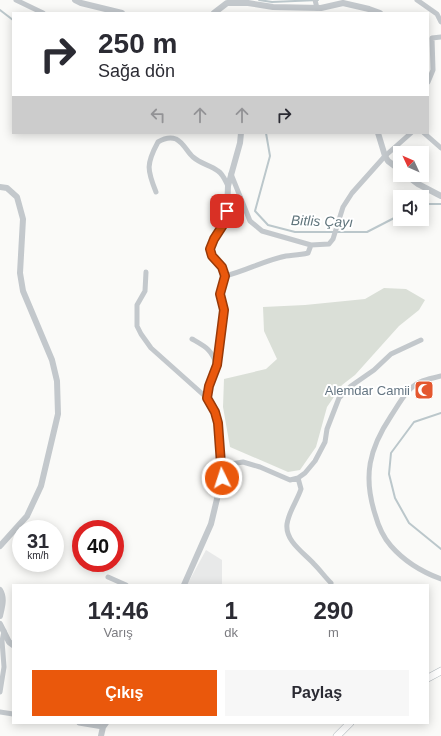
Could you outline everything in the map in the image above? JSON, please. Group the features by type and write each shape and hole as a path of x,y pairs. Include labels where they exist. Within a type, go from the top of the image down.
{"main road":[{"path":"429,677 441,671"},
{"path":"337,736 349,724"}],"street":[{"path":"16,0 41,12"},
{"path":"75,0 118,12"},
{"path":"215,12 227,3 246,1 273,7 351,0"},
{"path":"417,0 437,14 441,22"},
{"path":"340,2 377,12"},
{"path":"429,80 433,70 430,46 432,38 441,37"},
{"path":"207,398 209,386 217,365 224,310 220,294 225,276 222,267 212,256 210,249 214,239 223,225 227,211 228,186 240,143 241,134"},
{"path":"378,134 385,156 393,165"},
{"path":"232,174 250,221 262,231 310,245 329,244 333,239 343,207 352,193 385,156 410,134"},
{"path":"425,134 441,148"},
{"path":"156,192 149,176 149,163 158,142 166,138 176,139 185,146 192,156 203,164 217,170 223,176 228,186"},
{"path":"415,182 441,196"},
{"path":"0,187 7,188 17,197 23,219 20,273 23,292 52,360 57,381 58,414 41,486 27,516 0,546"},
{"path":"225,276 286,256 304,254 308,252 310,245"},
{"path":"146,272 145,291 137,305 137,326 151,348 207,398 215,412 218,423 222,478 211,524 184,584"},
{"path":"192,339 203,345 212,353 217,365"},
{"path":"222,468 231,464 244,462 290,480 298,478 305,473 315,461 325,442 327,429 339,398 351,386 374,370 391,354 421,340"},
{"path":"441,376 420,382 407,393 381,431 371,457 368,477 371,502 379,528 390,546 423,572 441,579"},
{"path":"298,478 301,489 290,511 287,525 288,532 295,545 331,584"},
{"path":"108,577 124,584"},
{"path":"0,590 3,595 3,600 0,616"},
{"path":"0,624 9,642 12,644"},
{"path":"0,692 4,667 2,641 4,631"},
{"path":"0,712 12,714"},
{"path":"92,724 104,725 101,736"}],"shaded area":[{"path":"384,288 406,289 425,300 419,310 399,326 355,375 342,385 327,407 316,447 300,470 288,472 230,447 223,407 224,379 266,369 277,359 264,331 263,307 305,305 365,299"},
{"path":"206,550 222,560 222,584 188,584"}],"waterway":[{"path":"259,0 272,2 318,0"},
{"name":"Bitlis Çayı","path":"0,10 12,19"},
{"name":"Bitlis Çayı","path":"266,134 270,156 255,211 268,225 295,232 367,232 393,219"},
{"name":"Bitlis Çayı","path":"429,204 441,204"},
{"name":"Bitlis Çayı","path":"441,413 414,422 391,453 389,474 395,498 409,523 441,549"}],"place":[{"name":"Alemdar Camii","path":"424,390"}],"route":[{"path":"222,478 218,423 215,412 207,398 209,386 217,365 224,310 220,294 225,276 222,267 212,256 210,249 214,239 223,225 227,211"}]}
